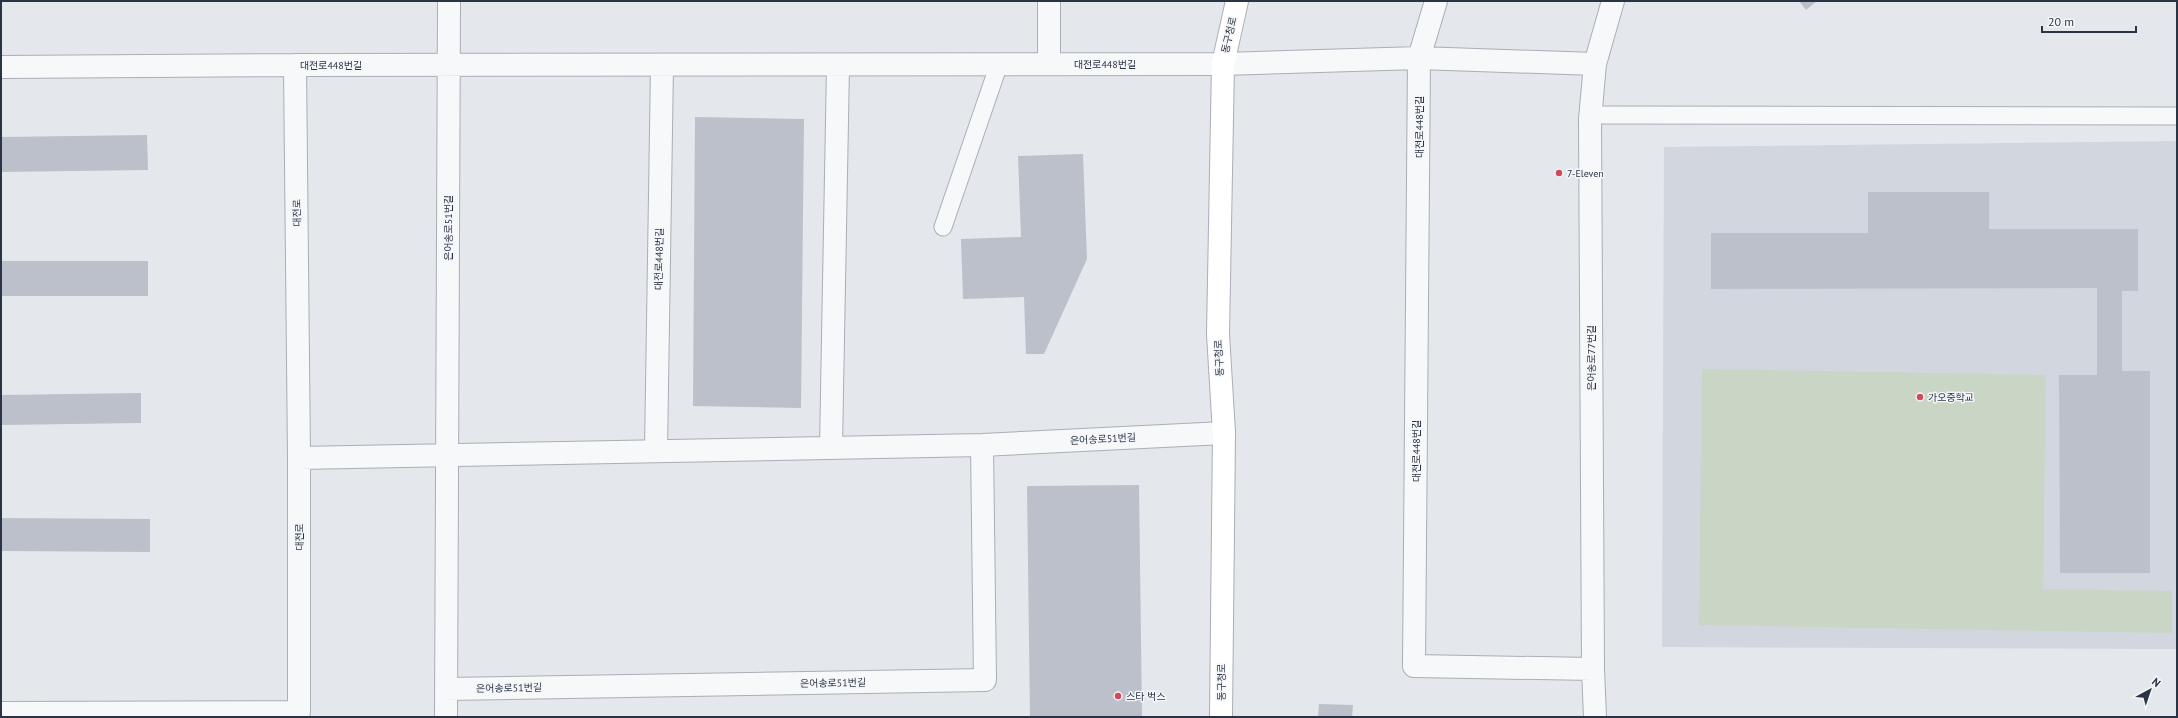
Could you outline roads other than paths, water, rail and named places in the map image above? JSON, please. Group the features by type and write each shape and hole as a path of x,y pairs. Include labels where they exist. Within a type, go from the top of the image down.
{"main road":[{"name":"동구청로","path":"1221,717 1224,433 1218,334 1222,64 1237,1"}],"street":[{"name":"은어송로51번길","path":"446,717 449,1"},
{"path":"1049,1 1049,64"},
{"name":"대전로448번길","path":"1436,1 1419,58 1414,666 1593,668"},
{"name":"은어송로77번길","path":"1595,717 1593,668 1590,115 1595,64 1613,1"},
{"name":"대전로448번길","path":"1,67 295,65 838,66 1222,64 1419,58 1595,64"},
{"name":"대전로","path":"1,713 299,712 299,458 295,65"},
{"name":"대전로448번길","path":"656,451 662,66"},
{"path":"831,447 838,66"},
{"name":"은어송로51번길","path":"299,458 982,445 1224,433"},
{"name":"은어송로51번길","path":"446,689 984,680 982,445"}],"lane":[{"path":"943,227 999,64"},
{"path":"1590,115 2177,116"}],"place":[{"name":"7-Eleven","path":"1559,173"},
{"name":"가오중학교","path":"1920,397"},
{"name":"스타 벅스","path":"1118,696"}]}
